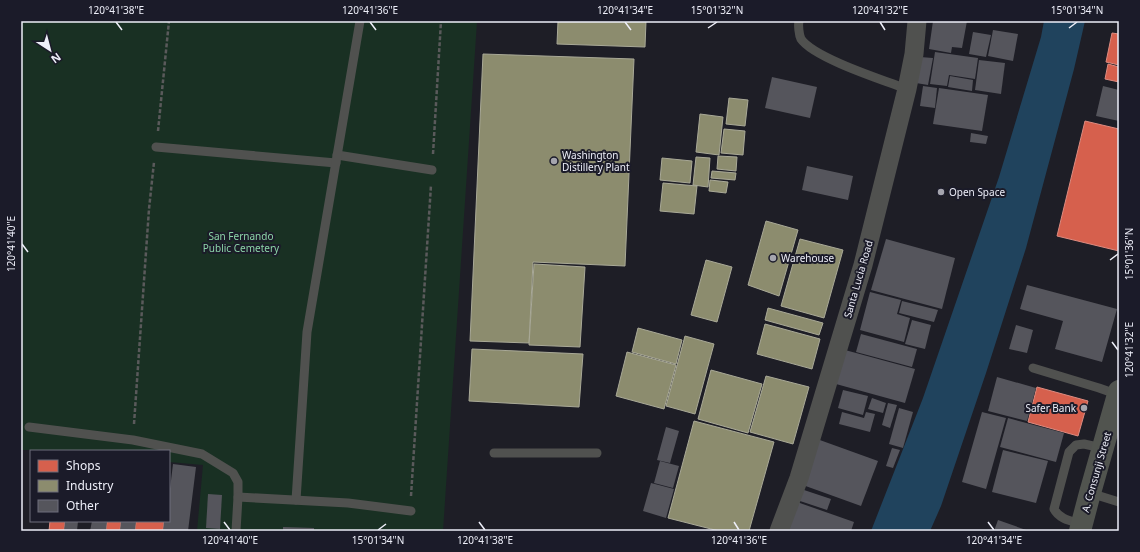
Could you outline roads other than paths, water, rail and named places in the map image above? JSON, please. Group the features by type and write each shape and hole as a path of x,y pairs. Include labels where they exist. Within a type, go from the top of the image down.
{"main road":[{"name":"A. Consunji Street","path":"1081,528 1102,448 1119,394"}],"street":[{"name":"Santa Lucia Road","path":"779,531 799,478 860,272 907,88 914,54 917,21"}],"lane":[{"path":"296,500 307,332 360,21"},
{"path":"799,21 801,38 813,50 846,66 907,88"},
{"path":"156,147 337,159 432,170"},
{"path":"1033,368 1119,394"},
{"path":"29,428 133,440 202,454 233,473 238,482 236,531"},
{"path":"1081,528 1057,514 1054,509 1069,452 1076,445 1084,444 1102,448"},
{"path":"494,453 597,453"},
{"path":"1090,492 1119,502"},
{"path":"238,497 348,503 410,510"}],"water":[{"path":"1044,21 1085,21 1074,69 1026,248 941,506 930,531 871,531 923,398 999,177 1041,37"}],"place":[{"name":"Washington Distillery Plant","path":"554,161"},
{"name":"Open Space","path":"941,192"},
{"name":"Warehouse","path":"773,258"},
{"name":"Safer Bank","path":"1084,408"}],"park label":[{"name":"San Fernando Public Cemetery","path":"241,242"}]}
